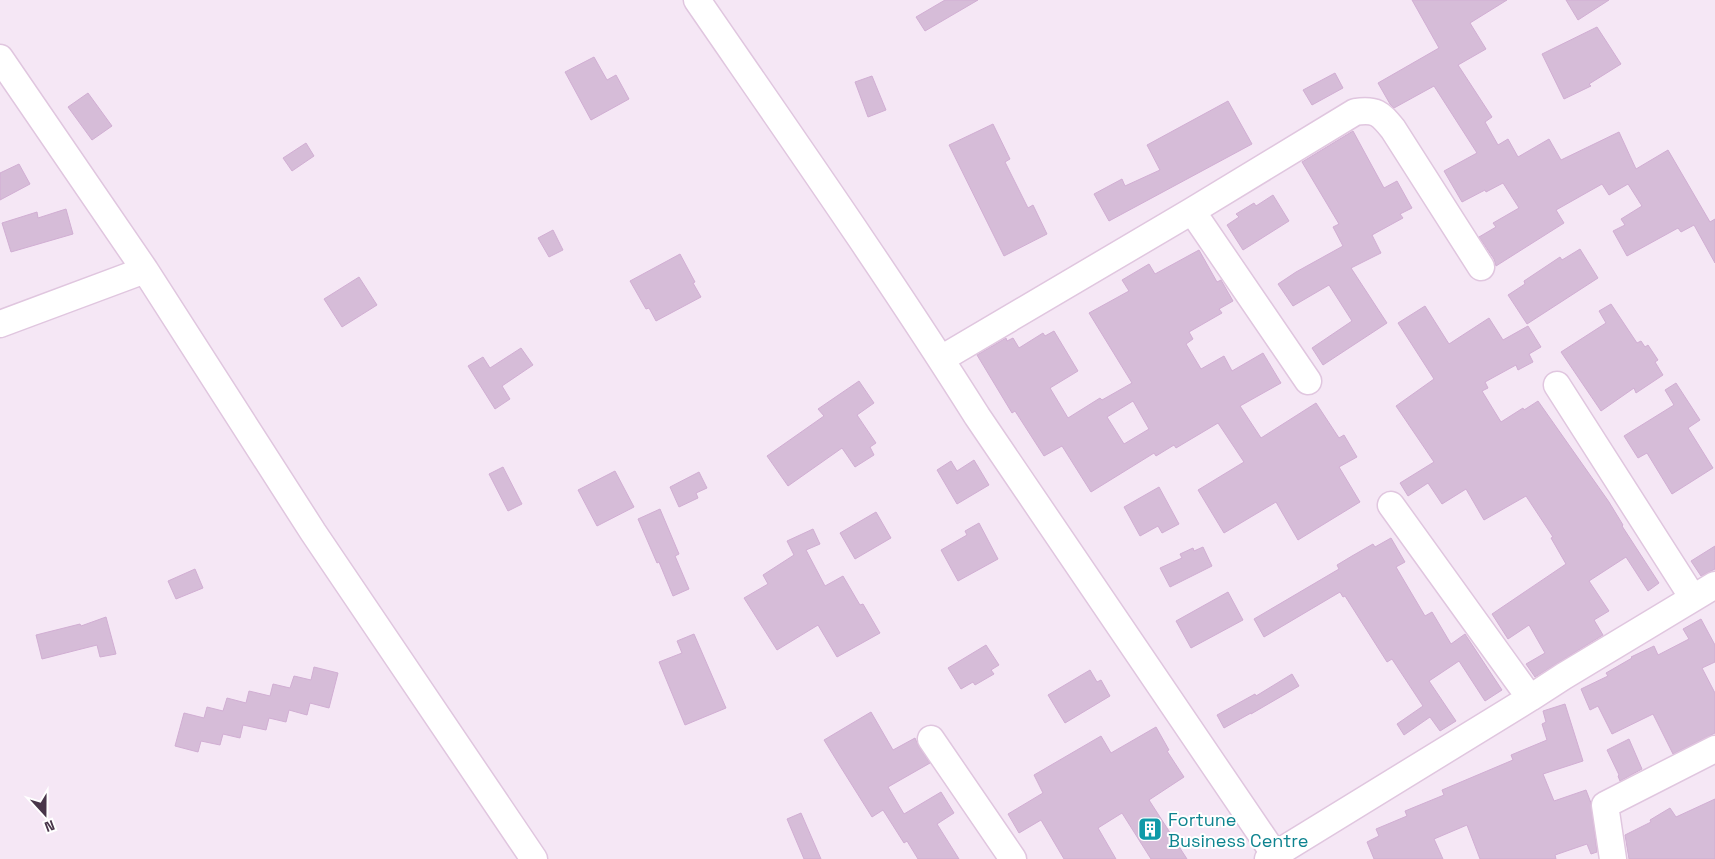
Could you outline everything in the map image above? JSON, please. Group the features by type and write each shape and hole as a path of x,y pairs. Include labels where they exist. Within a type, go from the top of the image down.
{"street":[{"path":"697,0 941,359 1271,857 1715,585"},
{"path":"0,58 145,270 313,532 534,859"},
{"path":"941,359 1192,211 1355,112 1368,110 1382,115 1393,129 1481,267"},
{"path":"1192,211 1308,381"},
{"path":"0,324 145,270"},
{"path":"1557,385 1693,598"},
{"path":"1391,505 1530,698"},
{"path":"931,739 1013,859"},
{"path":"1613,859 1605,805 1715,748"}],"building":[{"path":"945,0 978,0 925,31 916,17"},
{"path":"1412,0 1507,0 1470,23 1486,49 1458,65 1492,117 1485,122 1498,145 1508,139 1518,157 1549,139 1561,160 1619,132 1636,169 1668,150 1710,222 1715,219 1715,263 1694,225 1681,232 1678,228 1627,256 1613,231 1625,225 1621,219 1642,206 1628,184 1609,195 1602,184 1556,210 1564,223 1496,266 1494,259 1479,237 1496,227 1493,223 1519,208 1503,183 1462,202 1444,171 1477,153 1434,86 1394,108 1378,83 1439,48"},
{"path":"1566,0 1609,0 1578,20"},
{"path":"1597,27 1621,64 1589,84 1591,86 1564,99 1542,54"},
{"path":"594,57 607,80 616,75 629,99 591,120 565,72"},
{"path":"1335,73 1343,88 1312,105 1303,90"},
{"path":"872,76 886,110 868,117 855,82"},
{"path":"88,93 112,126 92,140 68,107"},
{"path":"1228,101 1252,144 1109,221 1094,194 1122,179 1125,186 1160,170 1147,145"},
{"path":"993,124 1010,159 1005,162 1028,208 1033,205 1047,234 1004,256 949,145"},
{"path":"1353,131 1384,188 1397,181 1412,208 1400,214 1403,218 1372,235 1381,253 1351,268 1387,323 1323,365 1312,348 1352,321 1329,285 1293,306 1278,284 1343,246 1333,227 1339,224 1302,162"},
{"path":"306,143 314,156 292,171 283,158"},
{"path":"19,164 30,184 0,200 0,173"},
{"path":"1273,195 1289,221 1243,250 1227,225 1239,217 1236,214 1254,203 1256,206"},
{"path":"66,209 73,234 11,252 2,223 37,212 38,218"},
{"path":"553,230 563,250 549,257 538,238"},
{"path":"1580,249 1598,278 1527,324 1508,295 1525,284 1524,281 1560,257 1562,260"},
{"path":"1199,250 1217,282 1221,280 1233,301 1219,309 1222,313 1189,332 1193,339 1186,344 1201,369 1224,356 1232,371 1263,353 1281,383 1240,406 1261,438 1316,403 1339,438 1344,435 1357,457 1339,467 1360,502 1298,540 1276,502 1224,533 1198,490 1244,462 1218,423 1176,448 1174,445 1156,456 1154,453 1091,492 1062,446 1044,456 1015,411 1012,413 977,355 1006,338 1007,341 1013,338 1019,348 1043,333 1045,336 1054,331 1078,371 1050,388 1068,418 1100,398 1102,400 1132,383 1089,313 1129,291 1122,280 1149,264 1155,274","holes":["1133,401 1149,429 1124,444 1107,417"]},
{"path":"680,254 701,297 656,321 649,308 646,309 630,281"},
{"path":"359,277 377,305 342,327 324,299"},
{"path":"1611,304 1637,343 1641,341 1645,347 1648,345 1658,360 1655,362 1663,375 1636,393 1634,388 1601,411 1561,352 1606,323 1599,311"},
{"path":"1425,306 1449,344 1489,318 1503,340 1528,326 1541,347 1529,354 1533,362 1518,370 1516,365 1485,382 1488,388 1482,391 1501,422 1538,401 1609,502 1622,526 1659,583 1648,591 1626,557 1589,581 1609,611 1594,620 1603,635 1535,677 1526,664 1545,653 1529,625 1508,639 1492,614 1566,564 1551,538 1553,537 1526,496 1484,520 1466,489 1442,504 1428,483 1408,496 1400,483 1434,462 1396,406 1434,379 1398,323"},
{"path":"521,348 533,365 502,386 510,399 495,409 468,366 483,357 490,368"},
{"path":"859,381 874,403 857,415 876,443 870,447 874,455 855,467 842,448 788,486 767,456 824,416 818,409"},
{"path":"1676,383 1700,420 1688,428 1713,468 1672,494 1647,453 1638,458 1624,436 1674,405 1665,390"},
{"path":"974,460 989,485 957,504 937,470 951,461 957,471"},
{"path":"503,467 522,504 508,511 489,474"},
{"path":"615,471 634,507 597,526 578,490"},
{"path":"699,472 707,488 696,493 698,498 679,507 670,487"},
{"path":"1159,487 1179,524 1162,533 1158,526 1140,536 1124,507"},
{"path":"660,509 679,554 675,556 689,589 673,596 638,519"},
{"path":"876,512 891,538 855,559 840,533"},
{"path":"979,523 998,559 958,581 941,550 967,535 965,531"},
{"path":"813,529 820,544 806,550 825,586 843,576 860,605 863,604 880,633 837,657 818,625 777,650 744,598 768,584 763,575 794,555 787,541"},
{"path":"1391,538 1405,562 1396,567 1425,616 1432,612 1451,644 1465,634 1502,690 1485,701 1459,661 1429,681 1456,721 1440,731 1430,717 1404,735 1397,724 1423,706 1392,659 1387,662 1345,596 1343,597 1340,592 1264,637 1254,619 1339,569 1337,565 1352,556 1373,544 1375,547"},
{"path":"1715,546 1715,569 1701,576 1691,561"},
{"path":"1203,547 1212,566 1170,587 1160,568 1182,558 1180,554 1193,548 1194,551"},
{"path":"195,569 203,588 176,599 168,581"},
{"path":"1228,592 1243,620 1191,648 1176,621"},
{"path":"106,617 116,654 100,657 97,645 42,659 36,635 80,624 81,626"},
{"path":"1701,619 1715,645 1715,662 1702,668 1715,693 1715,733 1673,754 1653,714 1612,734 1598,706 1590,710 1581,689 1608,676 1606,673 1631,657 1654,646 1658,655 1689,639 1683,629"},
{"path":"694,634 726,708 685,725 659,662 682,653 677,641"},
{"path":"986,645 999,665 991,670 994,674 975,685 973,682 961,689 948,668"},
{"path":"314,667 338,673 329,708 310,703 307,715 289,710 286,722 269,718 266,730 243,725 240,738 223,734 220,745 201,741 198,752 175,746 184,713 204,718 207,707 223,711 227,698 246,703 249,691 270,696 273,684 290,688 294,676 311,680"},
{"path":"1090,670 1097,682 1101,680 1110,696 1065,723 1048,695"},
{"path":"1292,674 1299,686 1224,728 1217,715 1255,694 1256,696"},
{"path":"1565,704 1583,761 1543,774 1554,801 1586,790 1591,803 1597,852 1591,854 1587,844 1555,855 1556,859 1480,859 1467,825 1434,839 1443,859 1374,859 1367,842 1379,836 1376,829 1407,816 1405,811 1444,795 1442,790 1513,760 1511,755 1547,740 1542,724 1546,722 1543,711"},
{"path":"871,712 893,750 915,738 930,763 888,787 904,814 941,792 954,813 937,824 959,859 918,859 907,841 904,843 883,810 872,817 824,740"},
{"path":"1156,727 1169,750 1167,751 1184,777 1149,800 1187,859 1151,859 1122,813 1098,828 1116,859 1064,859 1041,820 1019,833 1008,814 1043,793 1034,775 1101,736 1111,753"},
{"path":"1629,739 1642,769 1620,781 1607,750"},
{"path":"1715,799 1715,859 1629,859 1625,835 1651,822 1650,820 1670,808 1676,817"},
{"path":"801,813 821,859 804,859 787,819"}],"place":[{"name":"Fortune Business Centre","path":"1150,829"}]}
